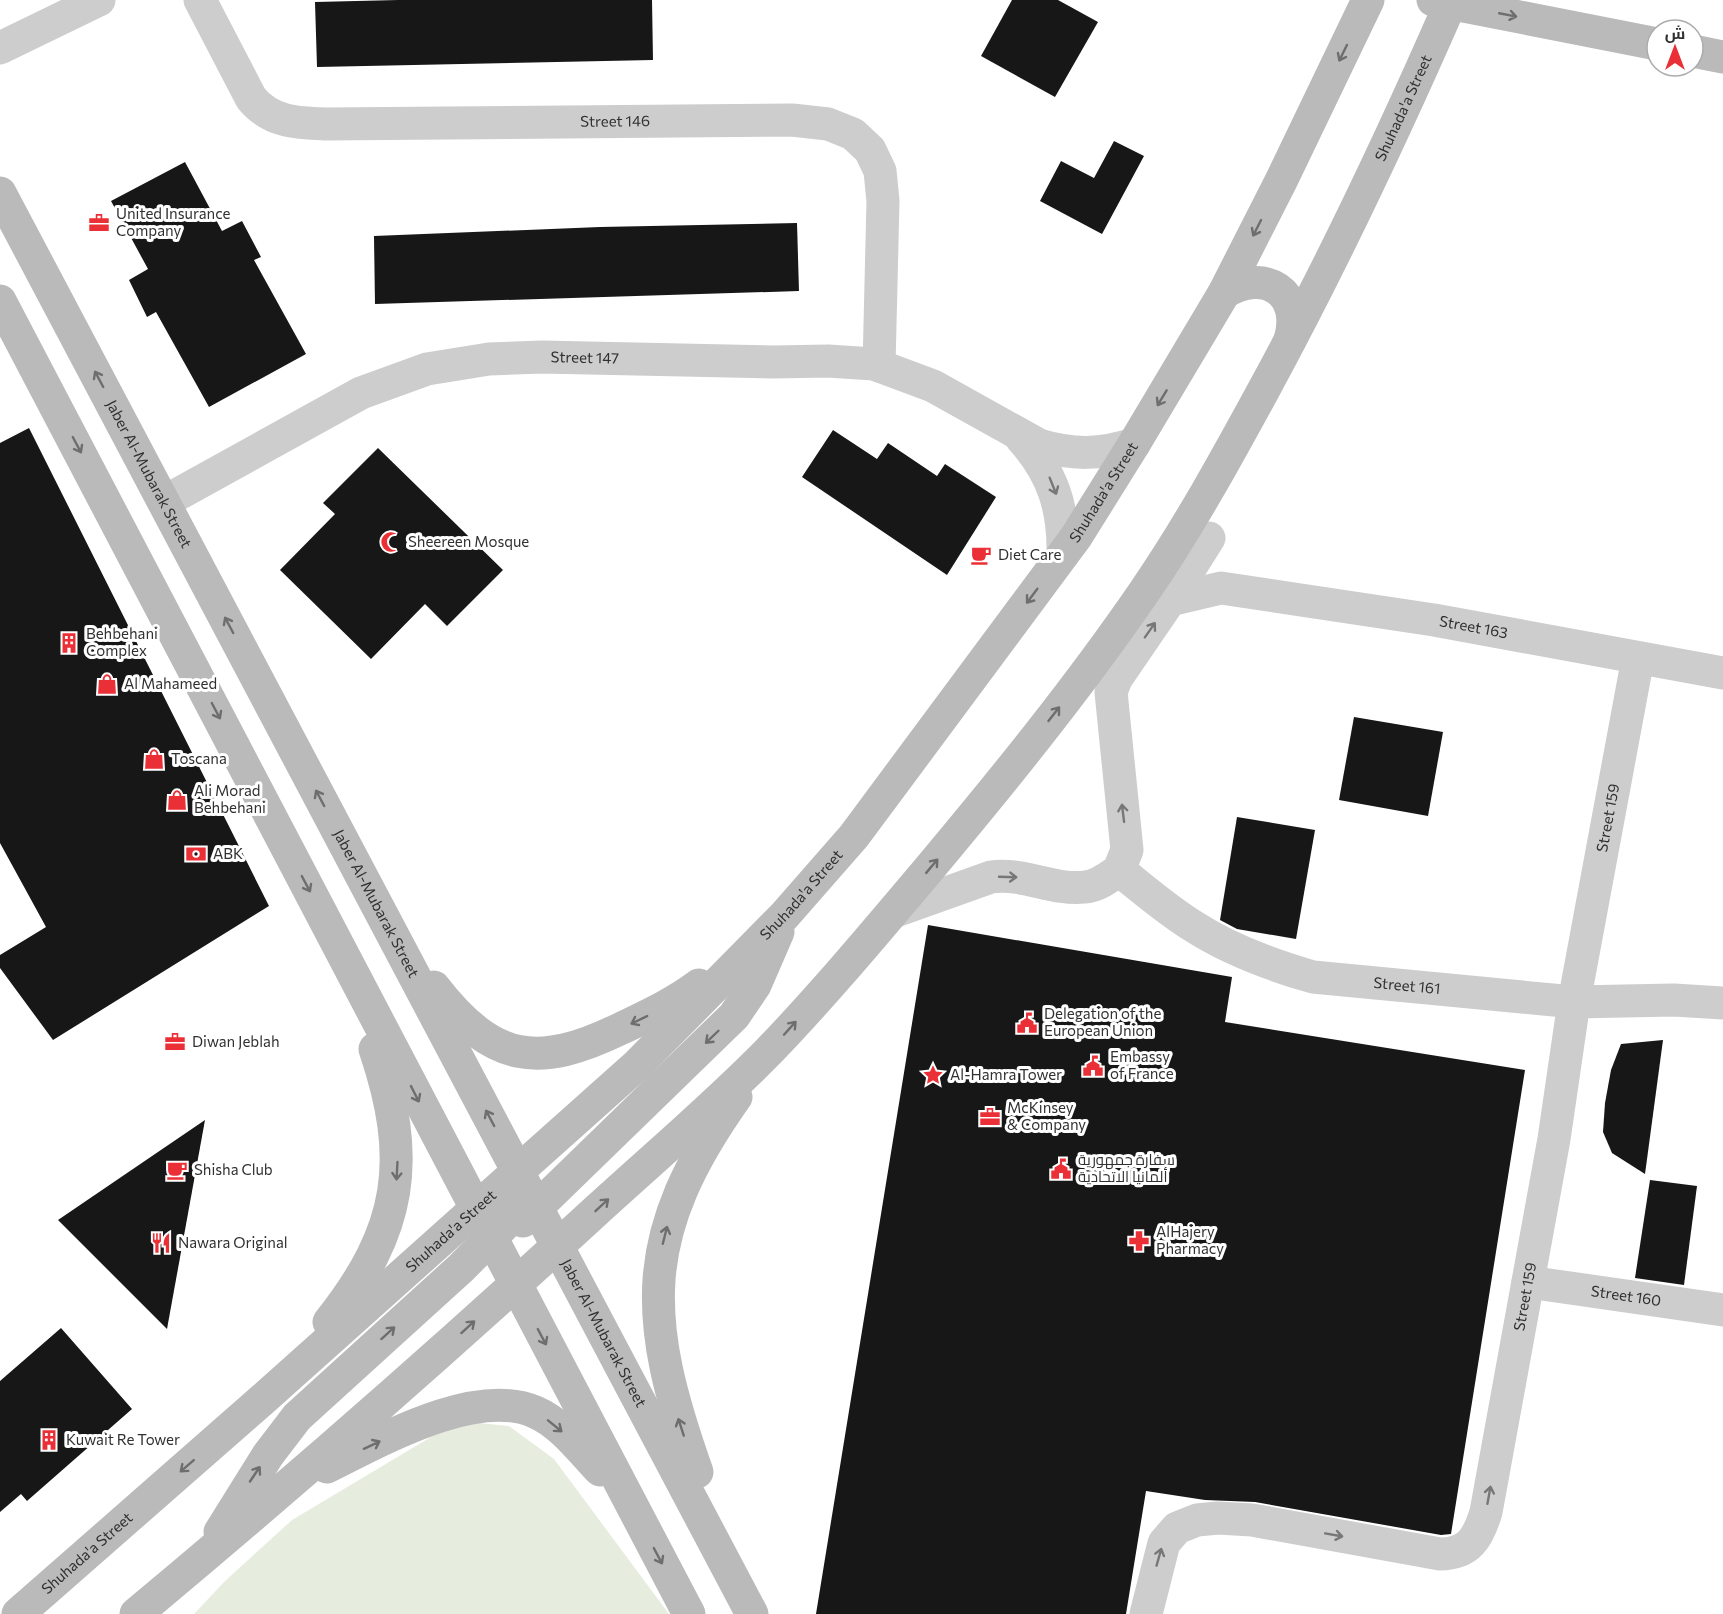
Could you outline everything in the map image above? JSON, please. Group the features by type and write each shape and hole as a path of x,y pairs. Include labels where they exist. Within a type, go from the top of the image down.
{"main road":[{"name":"Shuhada'a Street","path":"18,1614 262,1400 637,1065 784,916 854,836 1063,554 1134,444 1224,293 1368,0"},
{"name":"Shuhada'a Street","path":"136,1614 283,1491 515,1285 767,1053 893,912 987,800 1075,687 1147,589 1209,487 1290,342 1410,98 1445,1"},
{"path":"1445,1 1645,42"},
{"path":"1705,53 1723,57"},
{"name":"Jaber Al-Mubarak Street","path":"0,193 753,1614"},
{"path":"1224,293 1238,284 1254,281 1270,285 1284,295 1293,309 1294,325 1290,342"},
{"path":"0,301 13,347 333,934 689,1614"},
{"path":"515,1285 509,1261 511,1242 516,1230 537,1206 734,1016 760,975 784,916"},
{"path":"388,927 437,991 474,1029 506,1049 536,1054 548,1054 589,1043 666,1007 759,942"},
{"path":"262,1400 336,1313 360,1279 373,1254 394,1199 397,1149 390,1097 333,934"},
{"path":"735,1581 674,1403 660,1331 657,1289 664,1237 680,1192 726,1112 767,1053"},
{"path":"201,1559 263,1463 297,1417 491,1238 517,1208 521,1188 518,1170"},
{"path":"283,1491 350,1455 431,1420 470,1408 501,1405 535,1412 557,1426 630,1505"}],"street":[{"path":"0,48 99,0"},
{"name":"Street 146","path":"200,0 251,98 262,110 285,121 325,124 792,120 816,121 853,134 870,150 881,182 879,366"},
{"name":"Street 147","path":"164,502 361,393 402,377 456,363 542,357 774,362 828,360 879,366 933,386 1020,438 1057,451 1096,453 1134,444"},
{"name":"Street 147","path":"1020,438 1035,453 1055,491 1061,511 1063,554"},
{"path":"1209,487 1209,538 1221,588"},
{"path":"893,912 991,877 1008,875 1065,886 1087,887 1119,870 1127,850 1111,692 1116,679 1209,538"},
{"name":"Street 163","path":"1170,600 1221,588 1434,620 1723,673"},
{"name":"Street 159","path":"1146,1614 1164,1543 1177,1528 1197,1520 1218,1518 1252,1520 1440,1554 1456,1553 1477,1537 1486,1512 1528,1282 1574,1002 1638,658"},
{"name":"Street 161","path":"1119,870 1193,926 1274,966 1313,976 1574,1002 1674,1000 1723,1002"},
{"name":"Street 160","path":"1528,1282 1723,1310"}],"green space":[{"path":"479,1423 509,1426 554,1459 669,1614 194,1614 225,1581 292,1520 441,1431"}],"building":[{"path":"652,0 653,60 317,67 315,2"},
{"path":"1012,0 1058,0 1098,22 1055,97 981,56"},
{"path":"1114,141 1144,156 1102,234 1040,201 1061,161 1094,178"},
{"path":"185,162 222,231 242,221 261,257 254,260 306,354 209,407 156,312 147,317 129,280 148,269 111,201"},
{"path":"797,223 799,291 375,304 374,236 600,227"},
{"name":"Behbehani Complex","path":"29,428 269,906 53,1040 0,968 0,955 46,927 0,843 0,443"},
{"path":"833,430 877,459 888,443 937,476 945,464 996,497 947,575 802,477"},
{"name":"Sheereen Mosque","path":"378,448 503,570 447,626 425,604 371,659 280,570 335,514 323,503"},
{"path":"1354,717 1443,732 1428,816 1339,800"},
{"path":"1237,817 1315,830 1296,939 1237,929 1220,920"},
{"path":"928,925 1232,977 1225,1022 1525,1070 1451,1534 1441,1535 1255,1502 1205,1500 1146,1491 1126,1614 816,1614"},
{"path":"1663,1040 1645,1174 1612,1153 1603,1132 1605,1103 1611,1070 1621,1044"},
{"path":"205,1120 167,1329 58,1220"},
{"path":"1650,1180 1697,1186 1684,1285 1635,1278"},
{"name":"Kuwait Re Tower","path":"61,1328 132,1409 27,1501 21,1494 0,1512 0,1381"}],"place":[{"name":"United Insurance Company","path":"99,223"},
{"name":"Sheereen Mosque","path":"391,542"},
{"name":"Diet Care","path":"981,555"},
{"name":"Behbehani Complex","path":"69,643"},
{"name":"Al Mahameed","path":"107,684"},
{"name":"Toscana","path":"154,759"},
{"name":"Ali Morad Behbehani","path":"177,800"},
{"name":"ABK","path":"196,854"},
{"name":"Delegation of the European Union","path":"1027,1023"},
{"name":"Diwan Jeblah","path":"175,1042"},
{"name":"Embassy of France","path":"1093,1066"},
{"name":"Al-Hamra Tower","path":"933,1075"},
{"name":"McKinsey & Company","path":"990,1117"},
{"name":"سفارة جمهورية ألمانيا الاتحادية","path":"1061,1169"},
{"name":"Shisha Club","path":"177,1170"},
{"name":"AlHajery Pharmacy","path":"1139,1241"},
{"name":"Nawara Original","path":"161,1243"},
{"name":"Kuwait Re Tower","path":"49,1440"}]}
